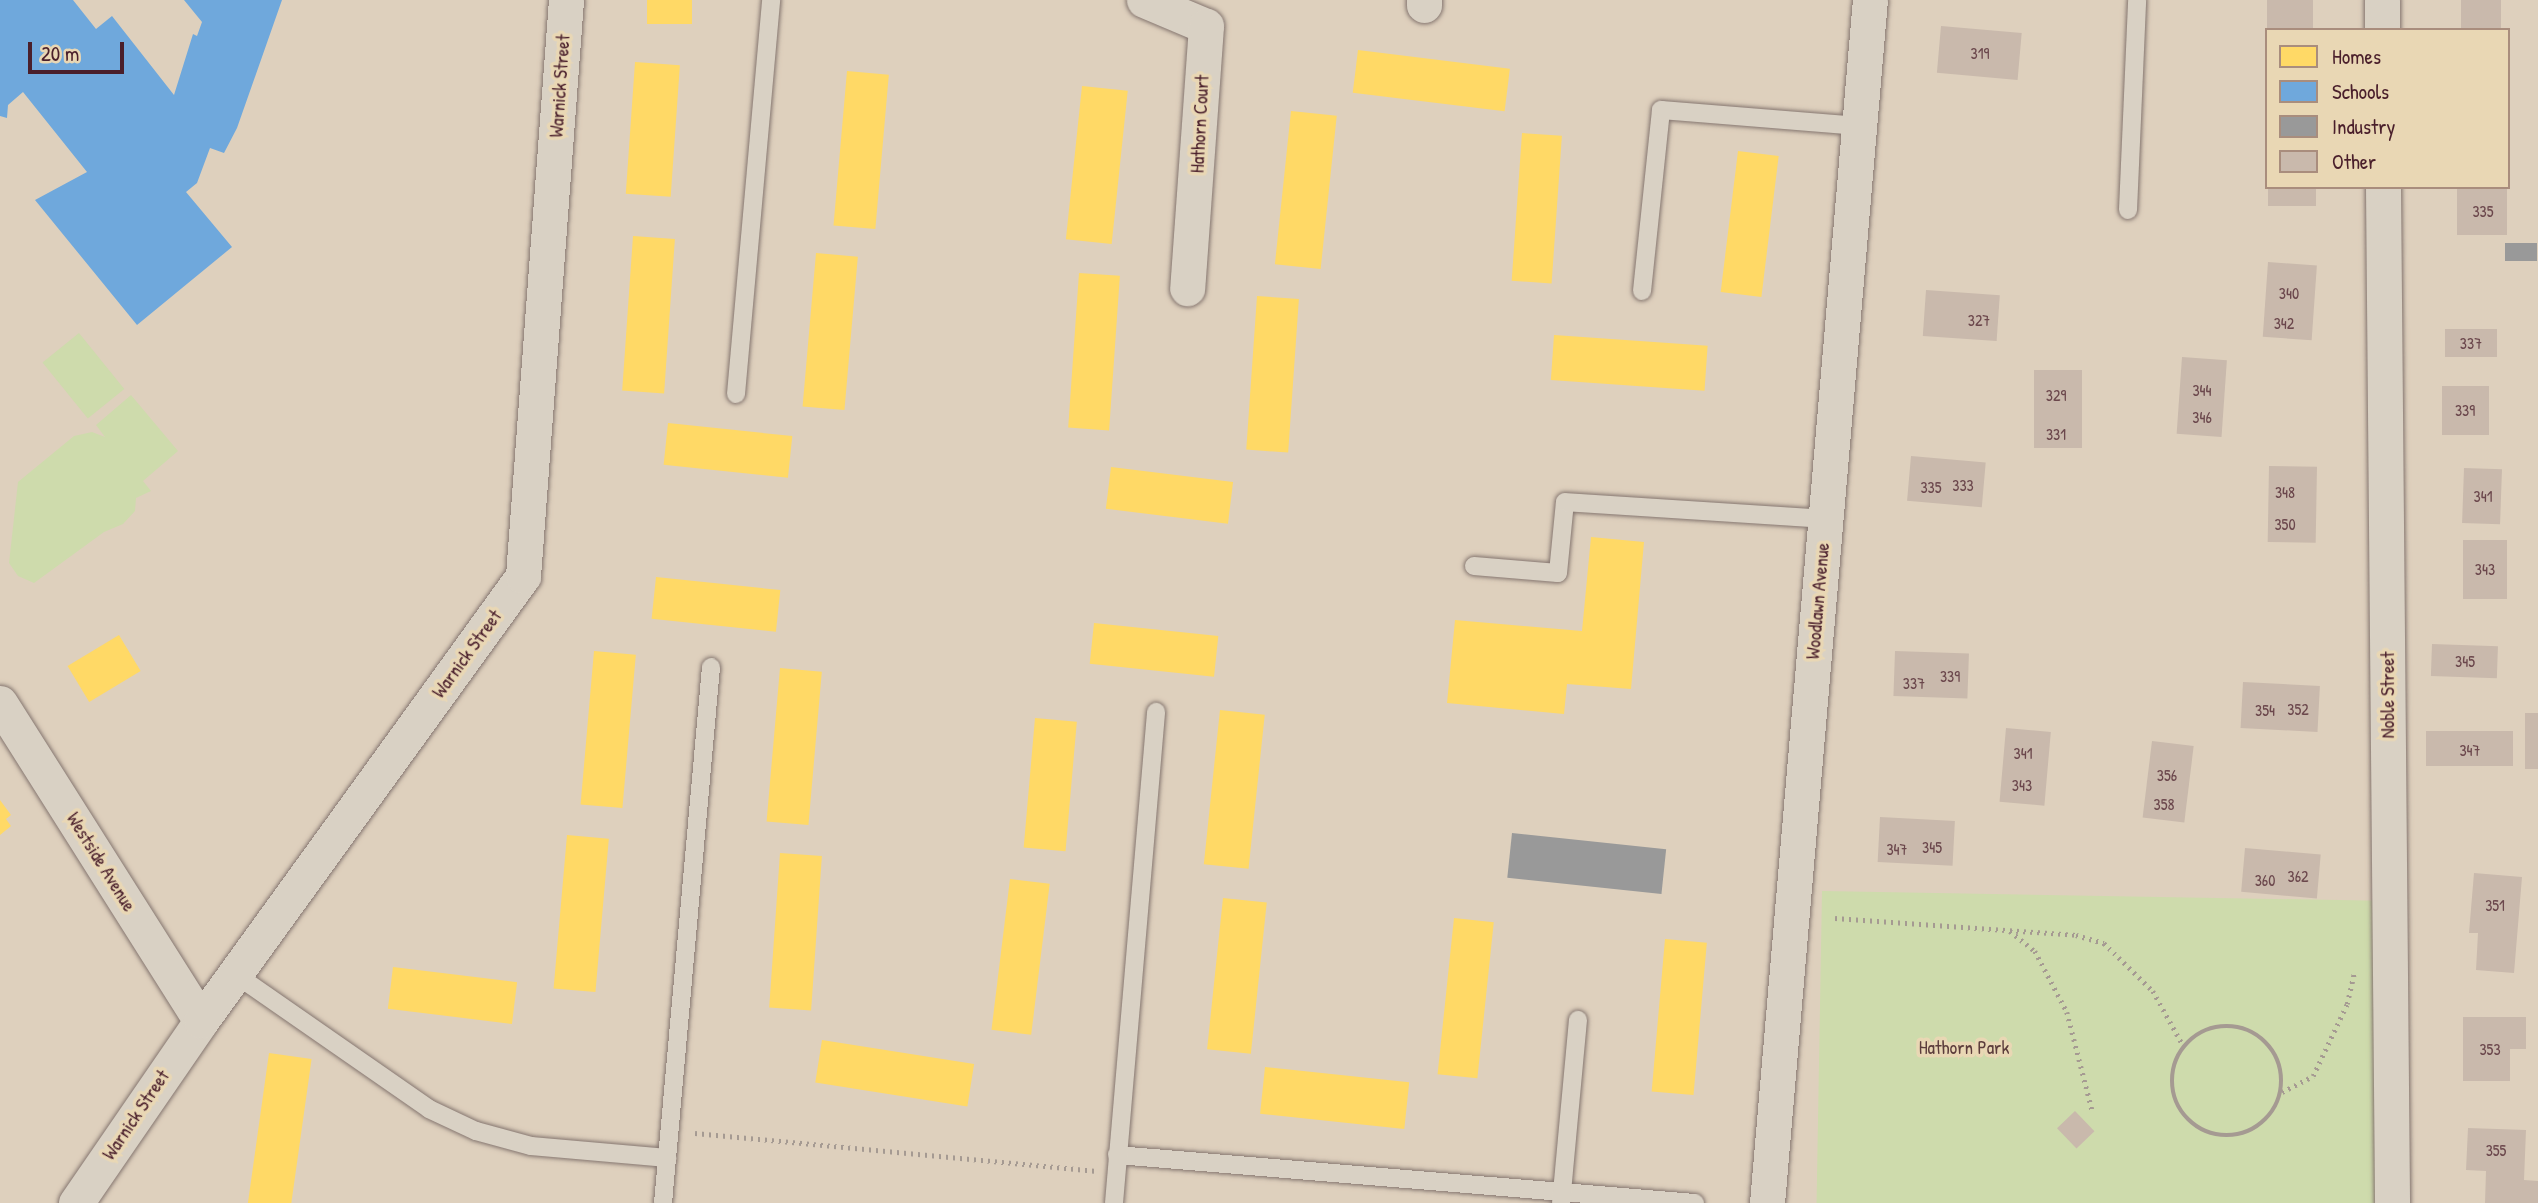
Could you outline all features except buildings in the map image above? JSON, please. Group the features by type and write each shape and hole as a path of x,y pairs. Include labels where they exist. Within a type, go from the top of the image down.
{"street":[{"name":"Warnick Street","path":"76,1203 201,1021 523,576 566,0"},
{"name":"Hathorn Court","path":"1144,0 1206,26 1187,288"},
{"name":"Woodlawn Avenue","path":"1767,1203 1870,0"},
{"path":"2382,0 2382,28"},
{"name":"Noble Street","path":"2384,189 2392,1203"},
{"name":"Westside Avenue","path":"0,703 201,1021"}],"lane":[{"path":"736,394 771,0"},
{"path":"2128,210 2137,0"},
{"path":"1642,291 1661,110 1859,126"},
{"path":"1474,566 1558,573 1565,502 1825,519"},
{"path":"663,1203 711,667"},
{"path":"1114,1203 1156,712"},
{"path":"235,974 429,1110 476,1131 531,1146 667,1158"},
{"path":"1561,1198 1578,1020"},
{"path":"1117,1164 1561,1198 1695,1203"}],"path":[{"path":"1835,918 2076,935 2104,943 2153,991 2184,1047"},
{"path":"2009,931 2035,951 2067,1012 2093,1113"},
{"path":"2282,1091 2277,1056 2250,1031 2214,1028 2184,1047 2172,1082 2183,1115 2197,1128 2231,1136 2249,1132 2264,1122 2282,1091 2313,1076 2347,1004 2356,965"},
{"path":"669,1130 1117,1164"}],"green space":[{"path":"79,333 124,389 88,419 42,363"},
{"path":"131,395 178,451 143,481 151,491 136,498 135,511 123,524 104,532 34,583 18,576 9,563 18,482 74,436 92,432 105,437 96,425"},
{"name":"Hathorn Park","path":"1822,891 2380,901 2375,1203 1817,1203"}]}
